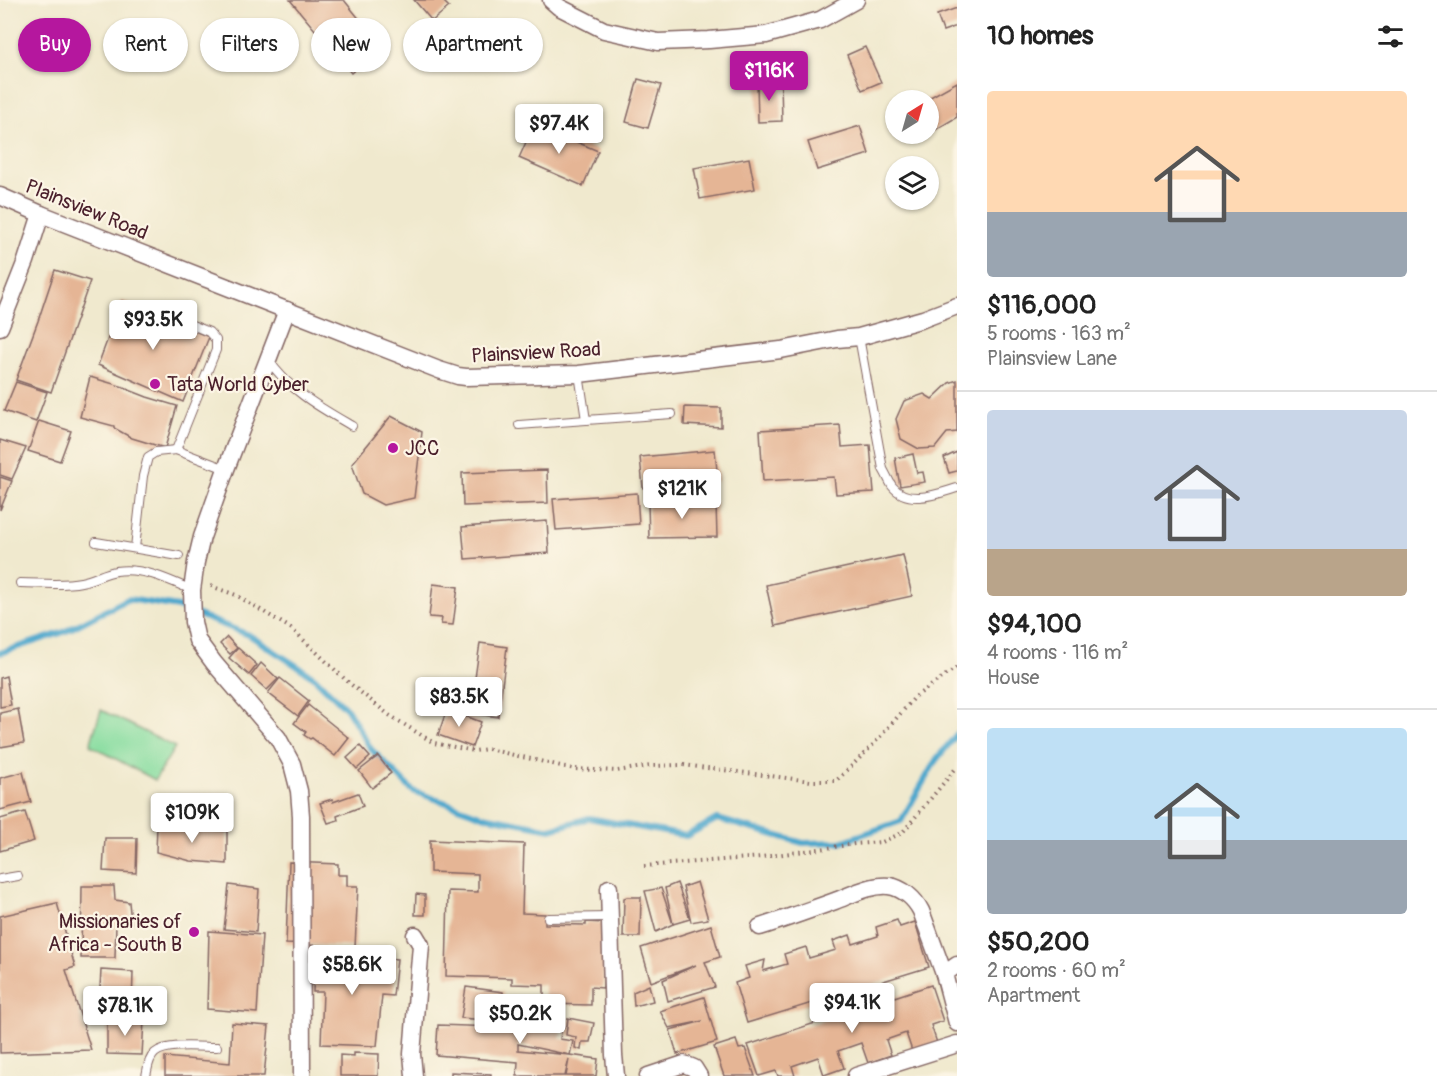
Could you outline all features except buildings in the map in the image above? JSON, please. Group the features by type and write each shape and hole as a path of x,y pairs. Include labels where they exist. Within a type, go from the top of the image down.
{"street":[{"path":"551,0 559,7 604,30 658,42 766,35 820,20 855,0"},
{"name":"Plainsview Road","path":"0,196 439,370 466,377 579,374 781,350 859,337 923,320 957,306"},
{"path":"0,327 26,261 41,214"},
{"path":"287,310 202,537 195,562 193,622 197,640 213,663 278,738 292,764 299,791 302,1076"},
{"path":"760,927 867,889 890,886 899,889 917,902 950,970 957,1023"},
{"path":"609,888 616,1076"},
{"path":"414,1076 412,1053 421,945 415,935"},
{"path":"856,1076 957,1044"},
{"path":"648,1076 684,1064 694,1068 699,1076"}],"lane":[{"path":"153,309 209,332 216,340 216,350 176,450"},
{"path":"859,337 883,469 893,487 907,496 927,497 957,488"},
{"path":"268,358 277,373 315,405 352,426"},
{"path":"579,374 586,420"},
{"path":"519,425 672,414"},
{"path":"135,548 143,476 148,457 156,452 176,450 226,469"},
{"path":"96,542 179,556"},
{"path":"20,583 80,582 116,571 137,571 193,585"},
{"path":"0,879 18,876"},
{"path":"548,918 609,917"},
{"path":"146,1076 149,1061 155,1053 168,1047 217,1047"}],"path":[{"path":"193,585 236,595 292,629 349,683 389,715 434,743 474,750 488,749 574,769 617,771 650,766 683,765 811,781 836,781 872,746 915,697 957,667"},
{"path":"644,866 762,857 882,842 902,833 957,767"}],"green space":[{"path":"101,710 175,747 155,780 90,745"}],"waterway":[{"path":"0,653 64,632 128,599 178,607 249,635 314,677 348,710 371,749 413,791 483,816 551,829 589,818 686,836 717,819 803,843 841,842 901,821 936,760 957,734"}],"place":[{"name":"Tata World Cyber","path":"155,384"},
{"name":"JCC","path":"393,448"},
{"name":"Missionaries of Africa - South B","path":"194,932"}]}
